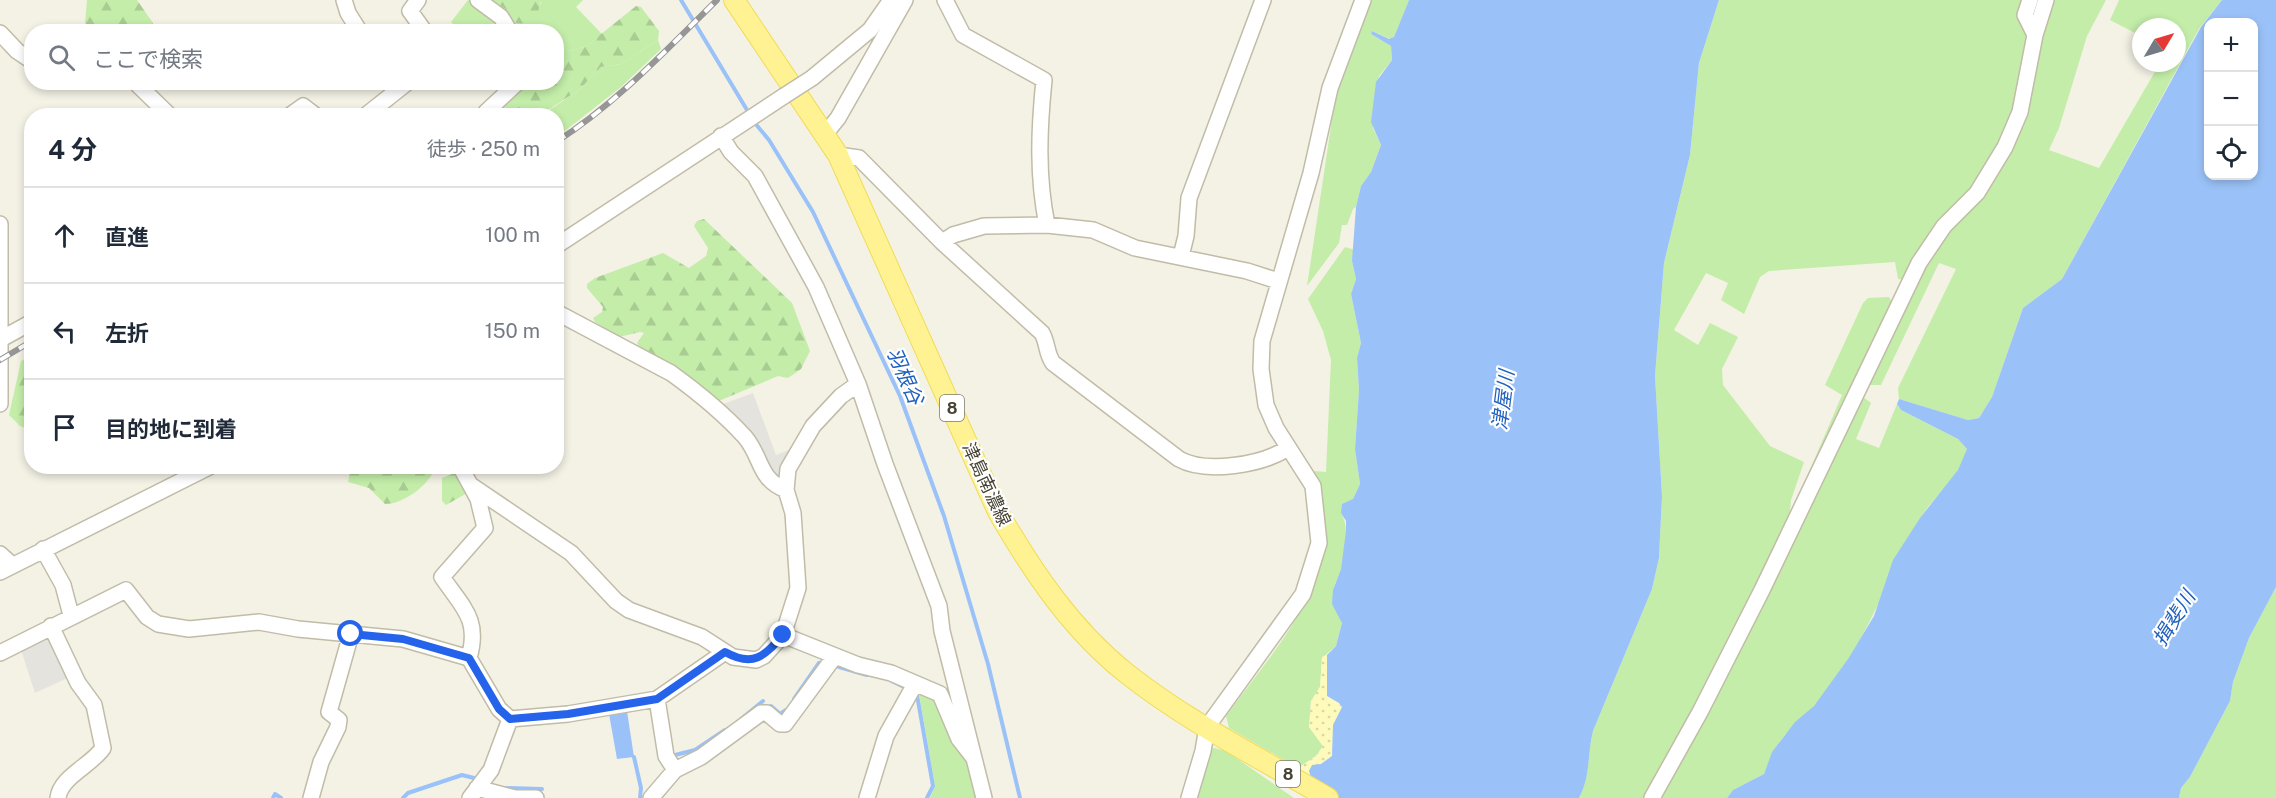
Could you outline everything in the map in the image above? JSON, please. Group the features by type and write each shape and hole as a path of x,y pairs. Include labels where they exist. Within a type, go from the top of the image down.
{"main road":[{"name":"津島南濃線","path":"734,0 838,155 998,512 1028,563 1054,599 1093,643 1125,672 1207,727 1328,798"}],"street":[{"path":"344,0 355,24"},
{"path":"418,0 410,10 420,24"},
{"path":"477,0 501,17 505,24"},
{"path":"564,241 726,132 812,78 870,30 891,0"},
{"path":"825,134 838,118 905,0"},
{"path":"945,0 963,35 1044,80 1039,131 1039,189 1047,225"},
{"path":"1181,256 1186,236 1189,198 1263,0"},
{"path":"1189,798 1207,727 1303,594 1313,569 1319,543 1313,486 1287,448 1266,405 1261,369 1262,341 1311,173 1330,88 1363,0"},
{"path":"2030,0 2025,15 2035,35"},
{"path":"1652,798 1701,712 1762,590 1919,263 1944,226 1977,193 2006,147 2020,112 2035,35 2046,0"},
{"path":"0,33 16,51 24,56"},
{"path":"143,90 162,108"},
{"path":"374,108 394,90"},
{"path":"490,108 509,90"},
{"path":"726,132 731,152 755,176 816,288 858,384 885,464 939,606 942,632 976,759 984,798"},
{"path":"838,155 859,158 942,242 1042,333 1047,343 1047,355 1053,363 1179,459 1191,466 1209,468 1270,458 1287,448"},
{"path":"0,224 0,404"},
{"path":"942,242 953,234 984,226 1047,225 1093,230 1135,248 1181,256 1278,281"},
{"path":"564,316 684,382 745,438 764,474 774,485 786,490"},
{"path":"1,339 24,326"},
{"path":"472,486 571,553 616,601 629,610 702,637 733,657 756,660 764,656 783,635 798,588 793,513 786,490 788,469 813,426 841,396 858,384"},
{"path":"0,554 6,568 195,474"},
{"path":"465,474 472,486 485,528 442,577 471,620 474,638 469,658"},
{"path":"43,549 63,585 71,615"},
{"path":"0,653 71,615 126,590 147,617 158,624 189,629 259,622 403,639 469,658 499,709 510,719 568,714 657,699 725,652"},
{"path":"51,626 78,683 94,705 103,748 98,757 62,787 58,798"},
{"path":"311,798 321,762 338,727 339,720 329,712 351,634"},
{"path":"783,635 835,656 891,673 940,694 959,739 967,753 976,759"},
{"path":"651,798 675,770 701,757 760,713 767,713 780,724 785,724 835,656"},
{"path":"867,798 886,736 915,684"},
{"path":"657,699 666,756 675,770"},
{"path":"510,719 491,770 474,793 536,798"}],"green space":[{"path":"87,0 137,0 153,23 86,24"},
{"path":"468,0 501,24 453,24 451,22"},
{"path":"490,0 507,10 516,23 541,4 541,0 583,0 576,7 602,34 585,47 564,52 564,24 510,24"},
{"path":"492,0 541,0 534,18 526,23 516,23 507,10"},
{"path":"1372,0 1409,0 1394,37 1390,39 1372,31 1371,34 1391,46 1392,60 1379,76 1373,128 1381,145 1371,172 1361,186 1356,207 1347,225 1342,225 1339,243 1307,286 1336,93"},
{"path":"1719,0 2024,0 2030,40 2015,110 2001,144 1973,192 1938,220 1904,280 1898,279 1895,262 1769,271 1760,277 1744,314 1721,300 1728,283 1706,273 1674,330 1698,345 1710,323 1738,337 1722,369 1723,385 1770,446 1804,462 1791,500 1789,520 1755,592 1647,798 1579,798 1587,773 1593,731 1652,589 1659,558 1662,496 1655,376 1664,263 1690,155 1699,63"},
{"path":"2052,0 2106,0 2087,36 2059,128 2049,150 2099,168 2155,72 2175,72 2062,279 2023,308 1992,397 1979,418 1968,420 1899,399 1898,388 1956,269 1939,263 1881,385 1867,385 1927,261 1949,231 1981,198"},
{"path":"2119,0 2222,0 2207,18 2204,18 2186,53 2186,18 2132,18 2132,31 2110,20"},
{"path":"636,6 641,7 659,31 658,40 621,64 601,67 579,90 551,108 499,108 518,90 564,90 564,52 585,47"},
{"path":"658,40 661,49 621,87 564,132 564,108 552,108 579,90 601,67 621,64"},
{"path":"704,219 792,303 810,351 801,369 788,378 778,376 714,403 639,347 637,343 644,333 619,337 595,322 593,318 602,312 603,307 587,288 587,284 595,278 663,253 689,268 706,256 708,248 694,226 697,221"},
{"path":"1345,247 1355,250 1352,261 1356,279 1351,294 1361,343 1357,358 1359,390 1355,449 1360,484 1353,499 1341,513 1344,519 1346,540 1343,563 1333,597 1342,623 1336,646 1322,658 1320,687 1311,701 1309,727 1323,746 1316,756 1298,768 1229,728 1226,716 1288,632 1305,603 1318,573 1324,541 1324,507 1314,471 1326,472 1331,360 1323,331 1308,299"},
{"path":"1889,297 1893,304 1809,481 1806,479 1842,395 1825,385 1863,303 1868,298"},
{"path":"24,360 24,427 9,415 21,361"},
{"path":"1862,396 1871,403 1856,439 1879,448 1897,404 1901,410 1958,439 1967,449 1959,469 1919,520 1868,624 1833,683 1779,743 1764,774 1733,790 1727,798 1658,798"},
{"path":"350,474 432,474 422,487 408,497 385,504 369,488 348,482"},
{"path":"458,474 469,492 446,505 442,501 442,478"},
{"path":"2276,587 2276,798 2179,798 2181,788 2190,777 2230,701 2233,682 2249,638"},
{"path":"921,691 939,700 958,748 971,768 977,798 930,798 935,786 919,694"},
{"path":"1210,747 1226,751 1294,798 1195,798"}],"sand":[{"path":"1327,655 1327,696 1342,707 1333,725 1332,756 1318,765 1312,779 1298,768 1316,756 1323,746 1309,727 1311,701 1320,687 1322,657"}],"shaded area":[{"path":"753,393 776,455 792,449 782,478 775,482 718,406"},
{"path":"49,633 72,676 35,693 20,647"}],"water":[{"name":"津屋川","path":"1409,0 1719,0 1699,63 1690,155 1664,263 1655,376 1662,496 1659,558 1652,589 1593,731 1587,773 1579,798 1318,798 1309,771 1312,765 1321,764 1332,756 1333,725 1342,707 1327,696 1327,655 1336,646 1342,623 1332,604 1333,590 1341,569 1346,531 1346,521 1341,513 1342,504 1353,499 1360,484 1355,449 1359,390 1357,358 1361,343 1351,294 1356,279 1352,261 1356,207 1361,186 1371,172 1381,145 1371,122 1376,82 1392,60 1391,46 1371,34 1372,31 1389,39 1394,37"},
{"name":"揖斐川","path":"2222,0 2276,0 2276,587 2249,638 2233,682 2230,701 2190,777 2181,788 2179,798 1727,798 1733,790 1764,774 1772,752 1795,722 1814,706 1848,659 1874,616 1893,560 1920,518 1958,470 1967,449 1958,439 1901,410 1897,404 1899,399 1968,420 1979,418 1992,397 2023,308 2062,279 2176,72 2186,72 2186,54 2204,23 2204,180 2258,180 2258,18 2208,18"},
{"path":"627,711 634,757 617,759 609,714"}],"waterway":[{"name":"羽根谷","path":"681,0 750,115"},
{"name":"羽根谷","path":"754,122 769,140 813,212 900,396 944,516 988,664 1020,798"},
{"path":"794,699 819,663 825,662"},
{"path":"839,667 867,675"},
{"path":"892,681 902,686"},
{"path":"917,695 933,786 927,798"},
{"path":"741,719 763,701"},
{"path":"771,706 780,714 786,710"},
{"path":"675,755 695,750 725,730"},
{"path":"634,757 641,788 640,798"},
{"path":"403,798 408,793 462,775 474,778"},
{"path":"504,788 542,789"},
{"path":"273,798 275,794 281,798"}],"railway":[{"path":"564,137 620,93 717,0"},
{"path":"0,360 24,346"}],"route":[{"path":"351,634 403,639 469,658 499,709 510,719 568,714 657,699 725,652 733,657 756,660 764,656 783,635"}]}
